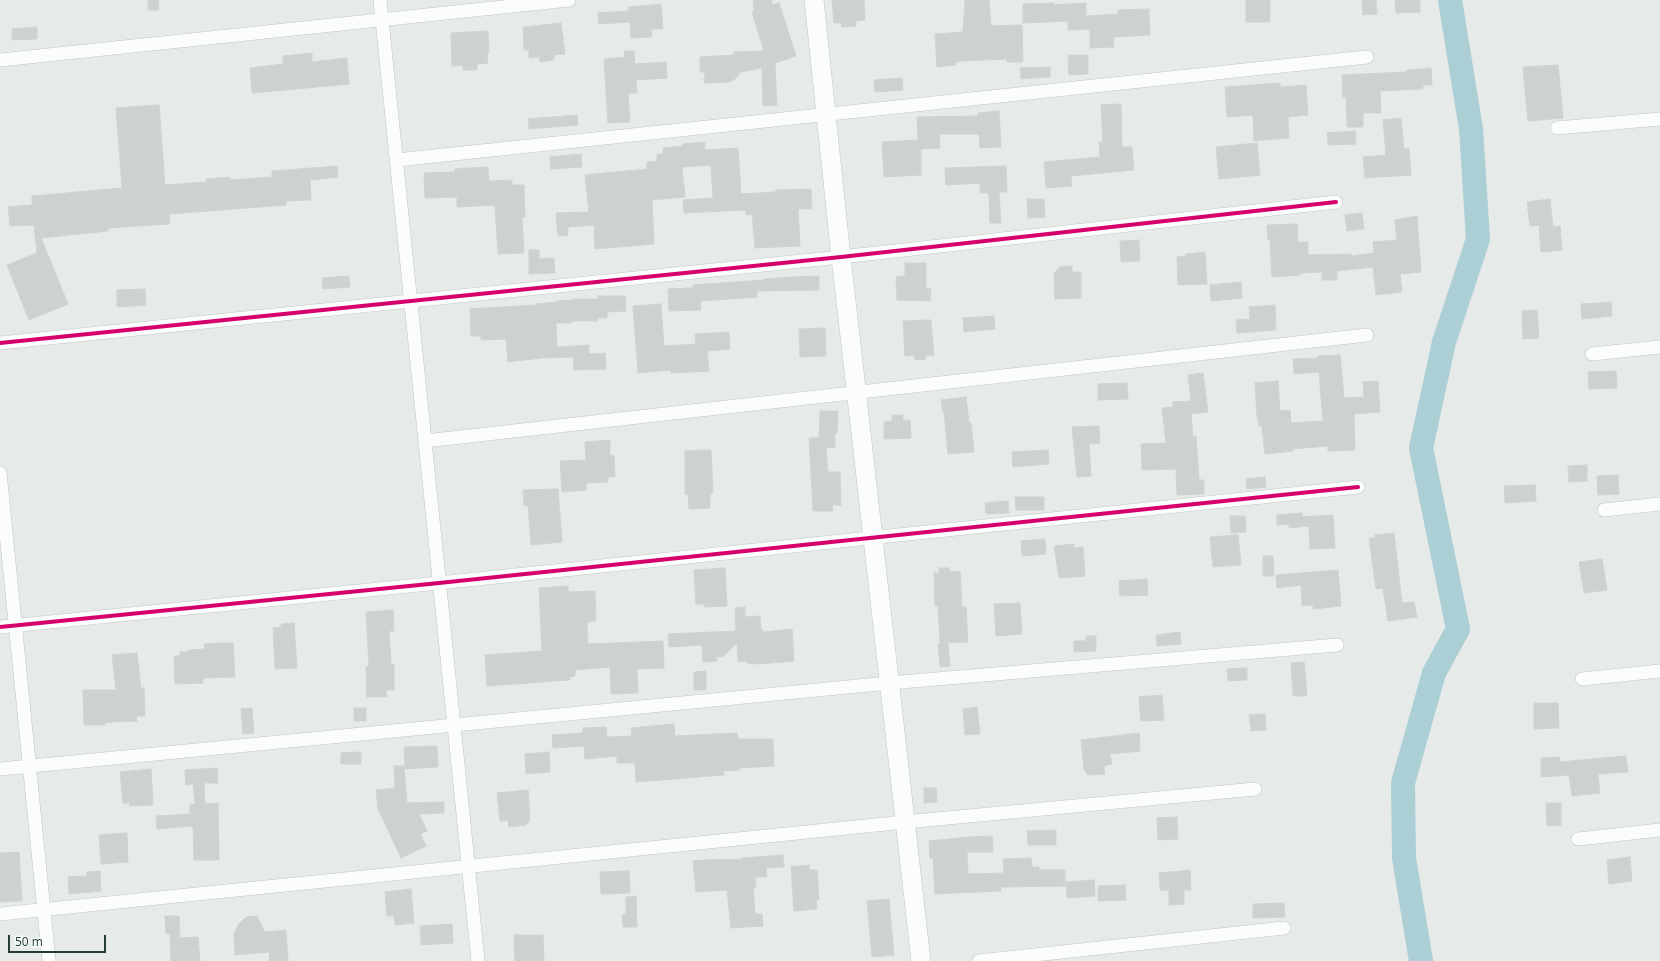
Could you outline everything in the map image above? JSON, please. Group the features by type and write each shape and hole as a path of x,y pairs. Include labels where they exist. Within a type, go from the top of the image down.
{"main road":[{"path":"814,0 856,392 921,961"}],"street":[{"path":"380,0 478,961"},
{"path":"0,60 569,0"},
{"path":"397,160 1367,57"},
{"path":"1557,128 1660,119"},
{"path":"0,343 841,257 1336,202"},
{"path":"425,441 1367,335"},
{"path":"1592,354 1660,347"},
{"path":"0,478 49,961"},
{"path":"0,627 440,583 1358,487"},
{"path":"1604,510 1660,504"},
{"path":"0,769 889,683 1337,645"},
{"path":"1582,679 1660,671"},
{"path":"0,914 905,822 1255,789"},
{"path":"1578,839 1660,830"},
{"path":"979,961 1284,928"}],"building":[{"path":"148,0 158,0 159,10 148,10"},
{"path":"753,0 772,0 772,5 779,3 796,56 775,63 777,105 763,106 762,68 741,72 734,80 728,82 704,83 705,72 700,72 700,57 734,55 734,52 764,51 752,12 754,11"},
{"path":"832,0 864,0 865,20 856,21 856,26 842,27 841,23 834,23"},
{"path":"965,0 989,0 991,26 1022,25 1023,62 1007,62 1007,59 963,61 955,62 956,65 937,67 935,34 963,32"},
{"path":"1246,0 1270,0 1270,22 1246,22"},
{"path":"1362,0 1376,0 1377,14 1363,15"},
{"path":"1395,0 1420,0 1420,12 1396,13"},
{"path":"1054,3 1054,5 1086,3 1086,16 1118,14 1118,10 1149,9 1150,35 1113,37 1114,47 1090,48 1090,29 1068,30 1068,21 1023,23 1023,4"},
{"path":"661,4 663,29 651,29 652,37 631,38 630,22 599,24 598,13 629,11 629,7"},
{"path":"561,23 565,54 554,55 554,60 540,62 539,57 529,58 529,50 524,50 523,27"},
{"path":"37,27 37,39 12,40 12,29"},
{"path":"488,31 488,63 477,64 477,70 463,70 463,65 452,66 451,33"},
{"path":"624,51 634,51 635,64 666,62 667,78 636,80 637,93 628,93 630,122 608,123 604,59 625,57"},
{"path":"312,53 312,62 347,58 349,84 252,93 250,68 283,64 283,56"},
{"path":"1068,55 1088,55 1088,74 1069,75"},
{"path":"1558,65 1563,118 1528,121 1523,67"},
{"path":"1050,67 1050,77 1021,79 1020,68"},
{"path":"1431,68 1432,85 1423,85 1423,89 1380,91 1381,113 1363,113 1363,127 1347,127 1346,97 1343,97 1342,75 1407,72 1407,70"},
{"path":"902,78 903,90 875,92 874,80"},
{"path":"1280,83 1280,87 1306,85 1308,115 1288,117 1289,138 1254,141 1253,115 1227,117 1225,87"},
{"path":"1121,104 1122,147 1132,147 1134,170 1071,176 1072,186 1046,188 1044,162 1100,157 1099,142 1103,142 1101,105"},
{"path":"159,105 165,185 207,182 206,179 230,177 230,180 272,177 272,171 337,166 338,177 310,180 311,200 286,201 286,205 169,214 170,224 108,228 108,231 41,238 68,304 29,320 7,265 37,253 34,225 10,226 8,207 32,205 32,196 122,188 116,108"},
{"path":"999,111 1001,147 980,148 979,134 939,134 940,148 921,149 921,175 884,177 882,142 918,140 917,117 978,116 978,113"},
{"path":"577,115 578,125 529,129 528,119"},
{"path":"1401,118 1404,149 1409,149 1411,175 1365,178 1363,157 1386,155 1383,120"},
{"path":"1355,131 1356,144 1328,145 1327,133"},
{"path":"705,142 705,150 738,148 741,194 776,192 776,190 811,189 812,209 798,209 800,246 755,248 752,214 746,215 746,210 684,213 683,200 713,198 711,165 682,167 685,197 652,200 654,244 595,249 594,225 568,227 568,235 558,236 556,213 589,212 585,175 647,169 647,162 657,161 657,154 663,154 663,148"},
{"path":"1257,143 1260,175 1219,179 1216,147"},
{"path":"581,154 582,167 551,169 550,157"},
{"path":"1006,166 1007,192 999,192 1001,223 990,223 989,196 988,193 980,193 980,183 946,185 945,168"},
{"path":"488,167 489,181 512,180 512,185 524,185 525,217 522,217 524,253 498,254 495,205 457,207 457,197 425,198 424,173 455,172 455,169"},
{"path":"1027,199 1044,199 1045,217 1028,218"},
{"path":"1550,199 1553,227 1560,226 1562,250 1541,252 1539,225 1530,226 1527,202"},
{"path":"1362,213 1364,229 1347,231 1345,215"},
{"path":"1417,216 1421,272 1400,274 1402,292 1376,295 1373,267 1337,271 1337,280 1322,280 1322,272 1272,277 1270,240 1268,240 1267,225 1297,224 1298,242 1308,242 1308,255 1351,254 1352,256 1374,253 1373,242 1397,240 1395,220"},
{"path":"1139,240 1140,261 1121,262 1120,241"},
{"path":"529,250 539,250 539,259 554,258 555,273 529,274"},
{"path":"1205,252 1207,284 1178,285 1177,257 1186,256 1186,254"},
{"path":"905,263 926,263 926,289 931,289 930,301 897,300 896,277 905,276"},
{"path":"1072,266 1072,272 1081,272 1081,298 1055,299 1054,273 1060,267"},
{"path":"349,276 350,287 323,289 322,278"},
{"path":"819,276 819,290 757,291 757,297 700,301 701,310 669,311 668,289 693,288 693,285"},
{"path":"1241,282 1242,298 1211,301 1210,285"},
{"path":"145,289 146,305 117,307 117,290"},
{"path":"598,296 625,296 626,311 607,312 607,318 597,318 597,321 571,321 571,323 556,323 557,347 589,345 589,354 605,353 606,369 574,370 573,357 541,358 508,362 506,339 481,340 481,336 471,336 470,309 536,305 573,299 599,299"},
{"path":"1611,302 1612,316 1582,319 1581,304"},
{"path":"661,304 664,346 696,344 695,334 729,332 730,349 707,351 709,371 671,373 671,370 638,373 633,306"},
{"path":"1275,305 1276,330 1237,333 1236,320 1250,319 1249,307"},
{"path":"1537,310 1539,338 1523,339 1522,311"},
{"path":"994,316 995,329 964,332 963,318"},
{"path":"931,320 934,355 925,356 926,359 915,360 914,355 905,356 903,321"},
{"path":"825,328 826,356 800,357 799,329"},
{"path":"1340,355 1344,398 1364,397 1363,382 1378,381 1380,412 1354,414 1355,450 1328,451 1328,446 1292,449 1293,451 1265,454 1262,426 1259,426 1257,416 1255,383 1278,381 1280,411 1290,410 1291,423 1323,421 1319,372 1294,374 1293,359"},
{"path":"1616,371 1617,388 1589,389 1588,372"},
{"path":"1203,373 1208,412 1191,414 1193,436 1196,436 1199,480 1204,480 1204,494 1177,495 1176,469 1142,470 1141,444 1166,443 1162,408 1173,407 1173,402 1191,401 1188,375"},
{"path":"1127,383 1128,399 1098,400 1098,384"},
{"path":"966,397 969,423 971,423 974,452 948,454 944,411 943,412 941,400"},
{"path":"820,411 838,411 835,447 826,448 828,472 840,472 841,505 832,505 833,511 813,511 809,438 819,438"},
{"path":"892,415 903,415 903,421 910,420 911,438 884,439 884,422 892,421"},
{"path":"1099,426 1100,443 1089,444 1091,476 1077,477 1072,427"},
{"path":"610,440 610,456 614,455 615,477 608,477 608,482 586,483 586,490 562,492 560,461 586,460 585,442"},
{"path":"711,450 713,493 710,493 710,508 689,509 688,494 685,494 685,451"},
{"path":"1048,450 1049,464 1013,467 1012,452"},
{"path":"1587,465 1587,481 1569,482 1568,466"},
{"path":"1618,475 1619,494 1598,495 1597,476"},
{"path":"1265,477 1266,487 1247,489 1246,479"},
{"path":"1535,485 1536,501 1505,503 1504,486"},
{"path":"558,489 562,542 531,545 528,505 524,506 523,490"},
{"path":"1015,497 1044,497 1044,510 1016,510"},
{"path":"1008,501 1009,513 986,514 985,503"},
{"path":"1302,513 1303,517 1333,515 1335,548 1310,549 1309,526 1289,528 1289,524 1277,525 1277,515"},
{"path":"1230,516 1245,516 1246,532 1231,533"},
{"path":"1394,533 1402,603 1414,602 1417,617 1388,621 1383,588 1376,589 1369,538 1375,538 1375,535"},
{"path":"1238,535 1241,565 1213,567 1210,537"},
{"path":"1045,539 1046,554 1022,556 1021,541"},
{"path":"1074,544 1074,548 1083,547 1085,576 1059,578 1054,546"},
{"path":"1263,556 1273,556 1274,576 1263,576"},
{"path":"1602,559 1607,590 1584,593 1579,562"},
{"path":"725,568 727,606 704,607 704,604 696,604 694,570"},
{"path":"939,568 949,568 950,572 960,571 962,607 966,607 968,642 940,643 938,606 935,606 934,573 939,573"},
{"path":"1338,570 1341,606 1313,609 1313,605 1302,606 1301,585 1277,588 1276,575"},
{"path":"1147,579 1148,595 1120,596 1119,581"},
{"path":"568,586 568,592 595,591 596,621 587,622 588,644 663,641 664,668 637,669 638,693 611,694 610,667 575,670 575,676 570,677 570,680 487,686 485,655 542,651 539,588"},
{"path":"1020,603 1022,634 996,636 994,604"},
{"path":"745,607 745,617 760,616 761,629 763,632 792,629 794,661 759,664 747,663 747,661 738,662 737,643 724,656 716,657 717,661 703,662 702,645 669,647 668,634 736,631 735,608"},
{"path":"393,610 394,631 389,631 391,664 394,664 394,690 386,690 387,697 367,697 366,667 369,666 366,612"},
{"path":"294,623 297,668 275,669 273,628 281,627 281,624"},
{"path":"1180,632 1181,644 1157,646 1156,635"},
{"path":"1086,636 1096,636 1096,651 1074,652 1074,641 1086,641"},
{"path":"233,643 235,677 203,678 203,683 175,684 174,656 180,656 180,652 188,652 188,650 205,649 204,644"},
{"path":"948,643 950,666 940,667 938,644"},
{"path":"137,653 141,688 144,688 145,716 136,716 137,721 112,722 105,723 105,725 84,725 83,690 116,690 112,655"},
{"path":"1304,662 1307,696 1293,696 1291,663"},
{"path":"1247,668 1247,680 1228,681 1227,669"},
{"path":"706,671 706,690 694,690 694,672"},
{"path":"1162,695 1164,720 1141,721 1139,697"},
{"path":"1534,703 1558,703 1559,728 1534,729"},
{"path":"977,707 980,734 965,735 963,709"},
{"path":"252,708 254,733 243,734 241,709"},
{"path":"354,708 366,708 366,721 354,721"},
{"path":"1265,714 1266,730 1251,731 1249,715"},
{"path":"674,724 675,736 737,733 738,739 773,739 774,766 739,768 740,770 723,771 724,775 636,782 635,763 617,763 617,756 585,759 584,746 553,748 552,735 583,733 583,728 606,727 607,737 632,736 631,728"},
{"path":"1139,733 1140,751 1110,754 1112,764 1104,766 1105,774 1087,774 1084,769 1081,740"},
{"path":"437,746 438,767 405,769 404,747"},
{"path":"361,752 361,764 341,764 341,753"},
{"path":"549,752 550,772 526,774 525,754"},
{"path":"1626,756 1628,772 1598,774 1600,793 1572,796 1569,775 1541,777 1541,758 1560,757 1560,762"},
{"path":"394,766 404,766 407,803 444,802 444,813 419,814 427,831 420,834 426,846 401,858 378,809 376,790 395,788"},
{"path":"217,768 218,783 204,783 205,804 218,803 219,860 194,860 193,826 157,829 156,816 190,814 190,805 195,804 193,784 186,785 185,770"},
{"path":"151,769 153,805 130,806 130,803 123,803 120,772"},
{"path":"924,788 936,788 937,802 924,803"},
{"path":"528,790 529,822 526,825 509,827 508,820 500,821 497,793"},
{"path":"1546,803 1561,803 1561,825 1547,826"},
{"path":"1177,817 1178,839 1158,840 1157,818"},
{"path":"1056,830 1056,845 1028,845 1027,831"},
{"path":"127,833 128,862 101,864 99,835"},
{"path":"992,836 993,852 967,852 968,874 1004,873 1003,859 1031,858 1032,867 1039,867 1039,870 1065,870 1065,886 1001,887 1001,891 935,894 933,858 930,858 929,841"},
{"path":"19,852 22,901 0,902 0,853"},
{"path":"783,855 784,867 766,868 767,877 755,877 756,887 753,887 755,914 762,914 763,926 731,928 727,890 696,892 693,861 742,859"},
{"path":"1630,857 1632,881 1609,884 1607,860"},
{"path":"809,865 809,870 817,870 819,900 816,900 817,909 794,911 791,867"},
{"path":"1190,870 1191,890 1184,890 1184,904 1169,905 1169,890 1160,890 1159,873"},
{"path":"100,871 101,891 69,894 68,877 87,876 87,872"},
{"path":"629,871 630,893 601,894 600,872"},
{"path":"1094,880 1095,896 1067,898 1066,882"},
{"path":"1125,885 1126,900 1098,901 1098,886"},
{"path":"411,889 414,923 395,925 394,916 387,916 385,892"},
{"path":"636,896 637,927 623,927 622,915 626,915 626,897"},
{"path":"889,899 894,955 872,957 867,901"},
{"path":"1284,903 1285,917 1253,918 1253,904"},
{"path":"165,916 179,916 180,938 198,937 200,961 171,961 170,933 166,934"},
{"path":"257,916 265,932 286,930 288,961 270,961 269,952 235,955 234,934 238,925 246,917"},
{"path":"452,924 453,943 421,945 420,926"},
{"path":"514,935 543,935 544,961 515,961"}],"waterway":[{"path":"1421,961 1404,858 1403,783 1434,673 1458,629 1421,448 1444,342 1478,239 1471,129 1450,0"}],"cycle path":[{"path":"0,343 841,257 1336,202"},
{"path":"0,627 439,583 1358,487"}]}
